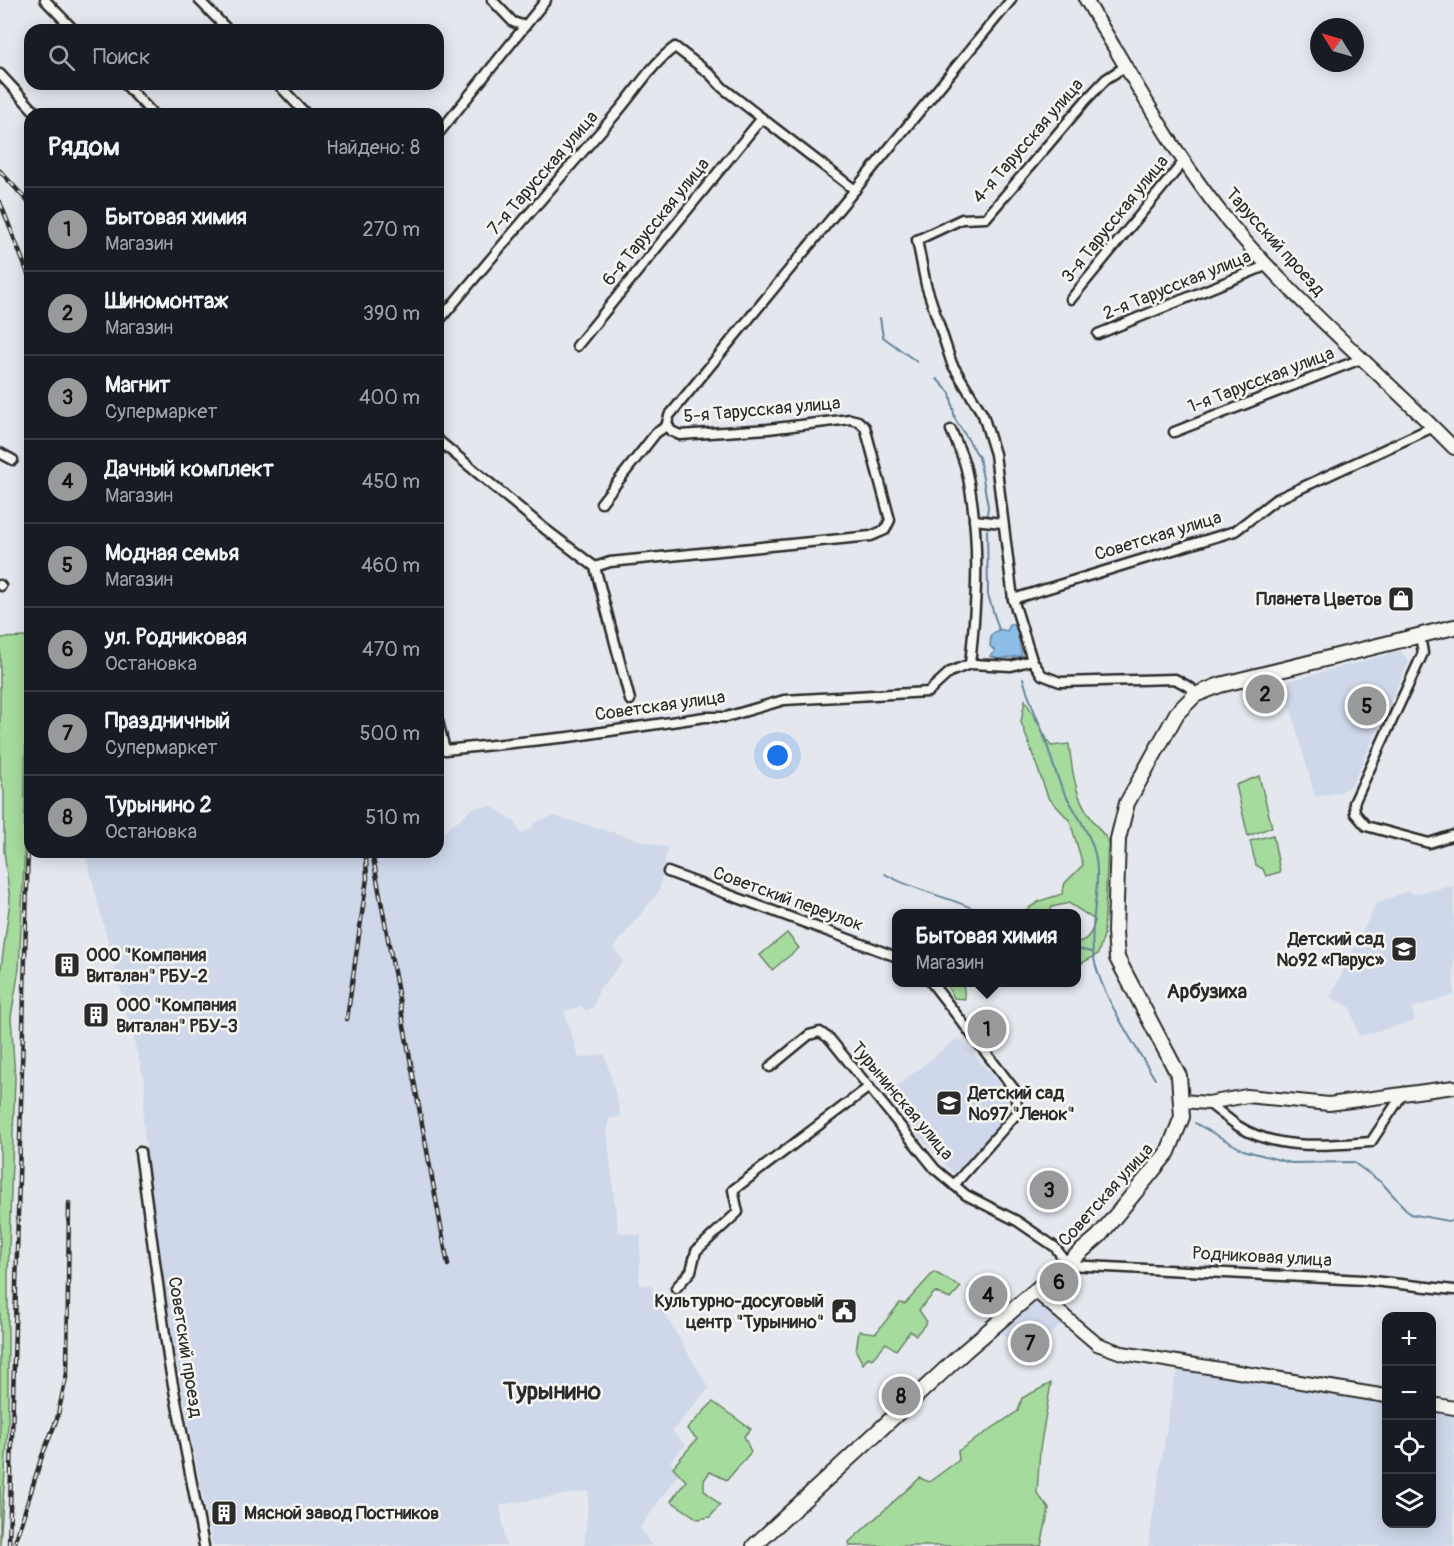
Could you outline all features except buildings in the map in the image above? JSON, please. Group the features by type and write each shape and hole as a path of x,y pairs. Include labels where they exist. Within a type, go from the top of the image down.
{"main road":[{"name":"Советская улица","path":"754,1546 965,1351 1068,1265 1099,1236 1168,1152 1179,1126 1182,1101 1179,1076 1170,1055 1117,958 1115,888 1118,839 1127,802 1163,734 1177,713 1195,695 1220,685 1454,627"}],"street":[{"path":"45,0 68,24"},
{"path":"200,0 222,24"},
{"path":"492,0 513,22 525,26"},
{"path":"444,127 546,0"},
{"name":"5-я Тарусская улица","path":"595,567 610,562 872,536 885,530 890,520 865,428 858,421 850,419 768,429 680,435 670,431 669,416 1011,0"},
{"name":"Тарусский проезд","path":"1086,0 1185,160 1222,214 1268,265 1361,359 1454,448"},
{"name":"7-я Тарусская улица","path":"444,315 521,221 622,107 662,56 675,47 762,118"},
{"name":"4-я Тарусская улица","path":"1002,523 995,454 983,415 952,363 926,285 917,240 962,219 986,218 1086,100 1106,79 1126,66"},
{"path":"0,74 31,108"},
{"path":"131,90 147,108"},
{"path":"284,90 300,108"},
{"path":"762,118 855,190"},
{"name":"6-я Тарусская улица","path":"577,346 762,118"},
{"name":"3-я Тарусская улица","path":"1071,299 1185,160"},
{"name":"2-я Тарусская улица","path":"1098,334 1268,265"},
{"name":"1-я Тарусская улица","path":"1174,432 1361,359"},
{"path":"601,502 656,433 668,426"},
{"name":"Советская улица","path":"1013,599 1235,531 1275,500 1433,427"},
{"path":"951,429 966,467 974,520 976,609 970,664 1011,666 1032,660"},
{"path":"444,445 545,529 595,567 630,700"},
{"path":"0,453 13,460"},
{"path":"974,520 1002,523 1013,599 1032,660 1042,675 1060,682 1174,679 1191,688 1195,695"},
{"path":"1420,636 1423,653 1354,803 1355,813 1366,826 1429,843 1454,835"},
{"name":"Советская улица","path":"444,746 445,750 569,737 705,717 726,717 784,700 928,692 950,672 970,664"},
{"name":"Советский переулок","path":"668,873 892,955"},
{"path":"935,987 1014,1089 1018,1112 954,1185"},
{"name":"Турынинская улица","path":"770,1067 809,1035 820,1032 830,1039 935,1169 966,1195 1017,1221 1055,1247 1068,1265"},
{"path":"676,1288 691,1271 696,1251 738,1212 733,1190 869,1087"},
{"path":"1182,1101 1209,1103 1247,1096 1329,1104 1454,1087"},
{"path":"1209,1103 1239,1127 1270,1140 1316,1145 1371,1142 1404,1092"},
{"name":"Советский проезд","path":"140,1152 169,1364 204,1546"},
{"name":"Родниковая улица","path":"1068,1265 1364,1280 1454,1290"},
{"path":"1035,1291 1097,1344 1122,1353 1382,1395"},
{"path":"1436,1405 1454,1408"}],"shaded area":[{"path":"1401,651 1409,661 1352,785 1340,792 1315,797 1287,695 1289,681"},
{"path":"492,806 515,822 521,834 533,827 535,822 554,816 668,848 659,891 614,948 624,961 599,989 594,1007 586,1011 581,1006 564,1011 579,1058 605,1054 621,1116 609,1119 607,1131 618,1232 641,1235 639,1285 651,1285 661,1308 709,1388 672,1431 686,1445 670,1461 678,1474 640,1528 652,1546 584,1546 589,1491 500,1505 506,1546 213,1546 161,1284 143,1121 145,1083 88,858 444,858 444,832 473,808"},
{"name":"Детский сад №92 «Парус»","path":"1454,887 1454,995 1412,1008 1415,1021 1359,1036 1350,1007 1330,997 1376,904 1407,891 1414,894"},
{"name":"Детский сад №97 \"Ленок\"","path":"959,1037 1011,1097 1002,1120 954,1174 883,1097"},
{"path":"982,1275 1005,1298 991,1312 966,1287"},
{"path":"1038,1303 1063,1322 1028,1359 998,1330 1027,1304"},
{"path":"1179,1370 1382,1401 1382,1528 1436,1528 1436,1410 1454,1413 1454,1546 1148,1546 1174,1380"}],"green space":[{"path":"24,637 24,858 19,969 11,1017 15,1078 8,1275 8,1425 0,1546 0,976 10,901 4,851 4,792 0,775 0,638"},
{"path":"1025,700 1051,746 1069,744 1079,796 1090,817 1108,840 1104,935 1098,954 1081,964 1081,941 1092,931 1095,920 1069,903 1051,909 1027,909 1040,901 1062,894 1065,883 1083,865 1070,821 1048,797 1021,722"},
{"path":"1259,776 1272,827 1248,836 1236,785"},
{"path":"1273,835 1280,872 1266,876 1263,869 1256,865 1250,841"},
{"path":"787,933 799,948 772,970 760,955"},
{"path":"947,987 964,987 965,999 954,998"},
{"path":"934,1272 961,1287 950,1299 935,1292 919,1310 927,1322 916,1335 910,1331 896,1350 886,1343 872,1359 868,1357 863,1364 856,1351 859,1331 876,1333 900,1303 905,1304"},
{"path":"1051,1383 1040,1449 1037,1493 1049,1509 1041,1546 850,1546 849,1542 920,1478 929,1482 959,1460 958,1451 1018,1411 1022,1398"},
{"path":"713,1402 751,1429 744,1436 751,1452 727,1480 710,1472 704,1480 704,1490 720,1505 710,1517 698,1519 671,1501 686,1481 673,1467 697,1439 687,1429"}],"water":[{"path":"1016,624 1022,656 998,659 990,656 995,651 990,646 991,635 999,629 1007,631 1010,625"}],"waterway":[{"path":"880,318 883,337 917,362"},
{"path":"937,379 950,393 955,419 979,457 988,506 987,515"},
{"path":"987,530 988,595 999,630"},
{"path":"1023,678 1060,782 1093,847 1097,872 1092,940 1096,967 1109,1000 1155,1079"},
{"path":"885,874 974,909"},
{"path":"1081,950 1092,952"},
{"path":"1195,1123 1243,1150 1291,1163 1353,1162 1382,1183 1410,1214 1454,1222"}],"railway":[{"path":"0,171 24,197"},
{"path":"0,202 24,264"},
{"path":"9,1546 28,858"},
{"path":"347,1019 367,878 366,858"},
{"path":"373,858 448,1265"},
{"path":"14,1546 42,1456 57,1419 67,1373 69,1203"}],"place":[{"name":"Планета Цветов","path":"1401,599"},
{"name":"Шиномонтаж","path":"1265,694"},
{"name":"Модная семья","path":"1367,706"},
{"name":"Детский сад №92 «Парус»","path":"1404,949"},
{"name":"ООО \"Компания Виталан\" РБУ-2","path":"67,965"},
{"name":"ООО \"Компания Виталан\" РБУ-3","path":"96,1015"},
{"name":"Бытовая химия","path":"987,1029"},
{"name":"Детский сад №97 \"Ленок\"","path":"949,1103"},
{"name":"Магнит","path":"1049,1190"},
{"name":"ул. Родниковая","path":"1059,1282"},
{"name":"Дачный комплект","path":"988,1295"},
{"name":"Культурно-досуговый центр \"Турынино\"","path":"844,1311"},
{"name":"Праздничный","path":"1030,1343"},
{"name":"Турынино 2","path":"901,1396"},
{"name":"Мясной завод Постников","path":"224,1513"}],"district":[{"name":"Арбузиха","path":"1207,991"},
{"name":"Турынино","path":"552,1391"}]}
